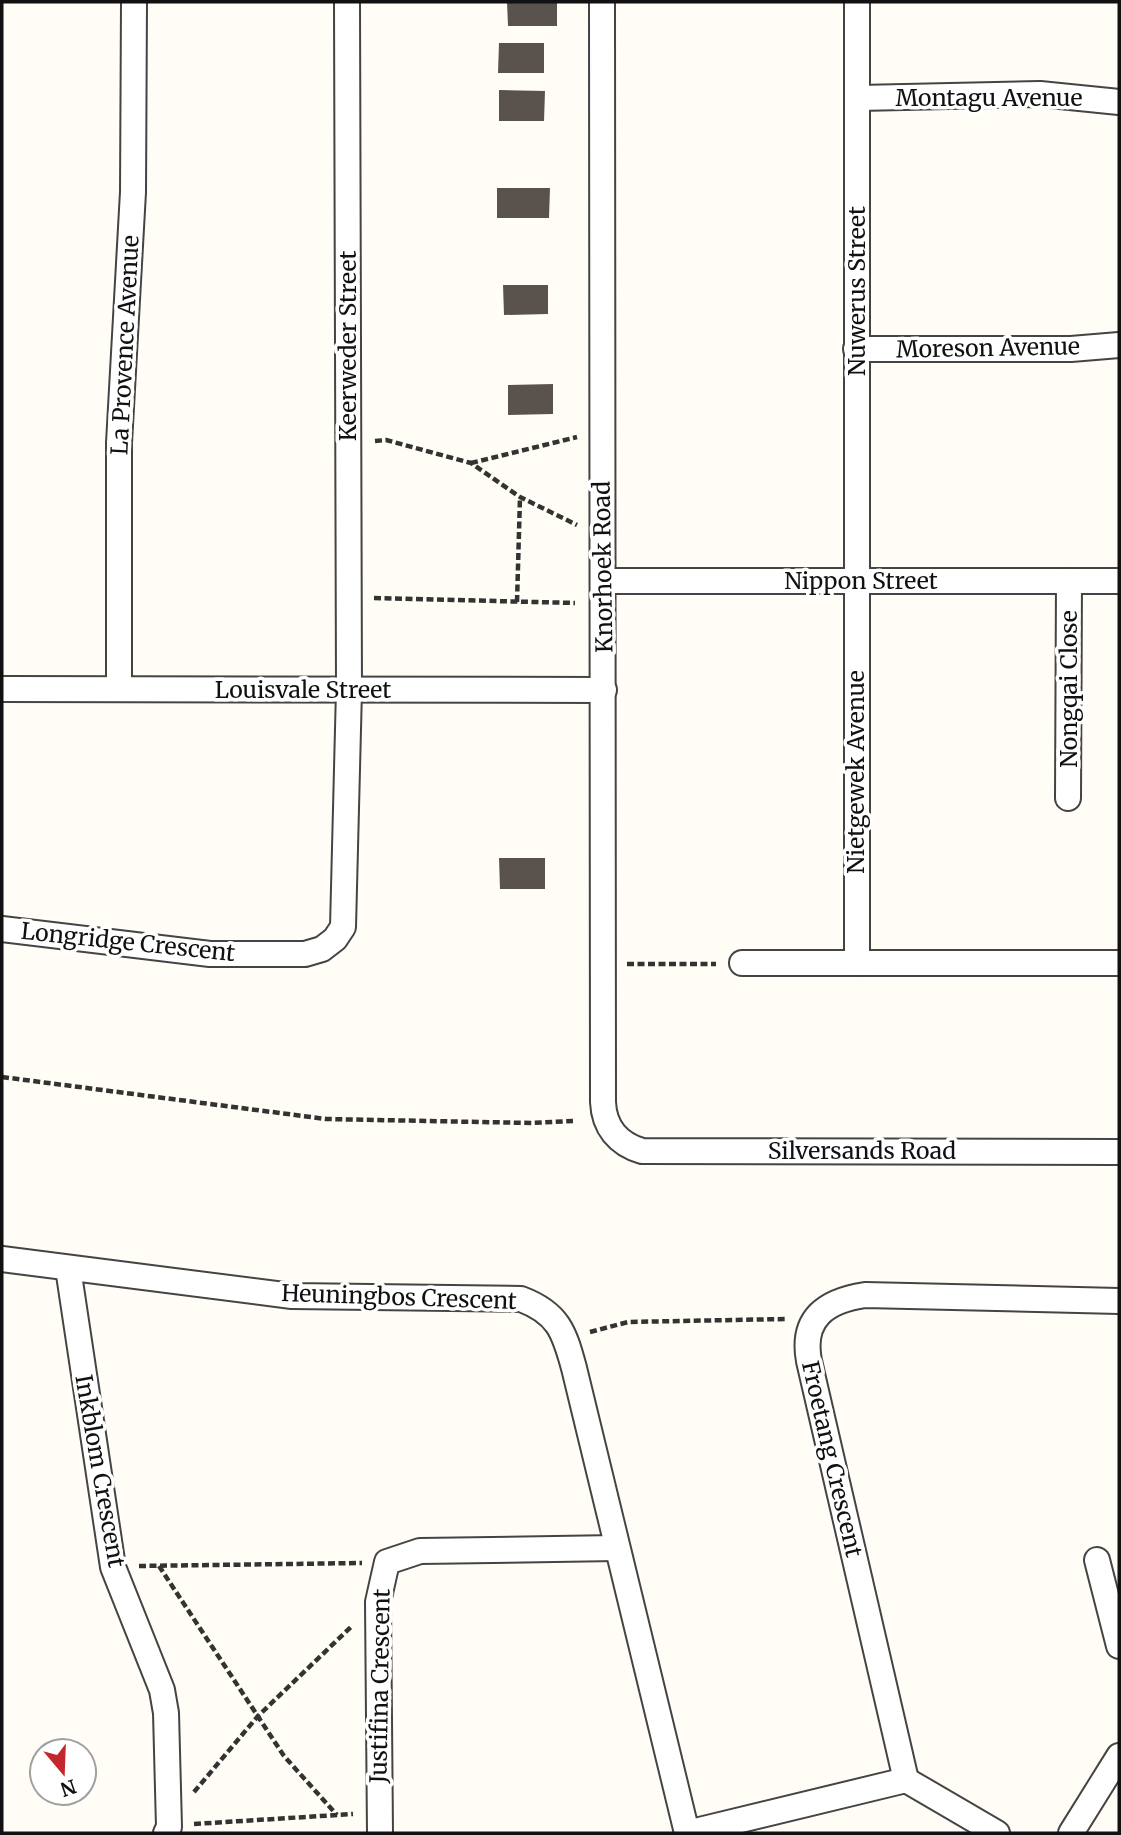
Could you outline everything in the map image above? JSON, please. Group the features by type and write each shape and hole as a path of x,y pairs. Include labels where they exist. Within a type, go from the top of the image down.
{"street":[{"name":"La Provence Avenue","path":"120,689 118,443 133,192 134,2"},
{"name":"Keerweder Street","path":"347,2 349,690"},
{"name":"Knorhoek Road","path":"602,2 604,1111 612,1131"},
{"name":"Nuwerus Street","path":"856,581 859,98 857,2"},
{"name":"Montagu Avenue","path":"859,98 1040,94 1119,102"},
{"name":"Moreson Avenue","path":"856,349 1070,349 1119,345"},
{"name":"Nippon Street","path":"603,592 856,581 1119,581"},
{"name":"Nietgewek Avenue","path":"856,581 857,963"},
{"name":"Nongqai Close","path":"1068,798 1069,581"},
{"name":"Louisvale Street","path":"2,689 604,690"},
{"name":"Longridge Crescent","path":"2,929 210,954 305,954 322,949 335,939 346,920 349,690"},
{"path":"742,963 1119,963"},
{"name":"Silversands Road","path":"612,1131 626,1145 654,1151 1119,1152"},
{"name":"Heuningbos Crescent","path":"2,1259 292,1296 521,1299 545,1310 566,1338 687,1833"},
{"name":"Inkblom Crescent","path":"68,1268 113,1567 162,1690 166,1713 167,1830"},
{"path":"815,1319 840,1299 865,1295 1119,1301"},
{"name":"Froetang Crescent","path":"815,1319 806,1340 809,1361 906,1780"},
{"name":"Justifina Crescent","path":"379,1824 378,1602 387,1562 420,1551 617,1548"},
{"path":"1097,1560 1119,1646"},
{"path":"1071,1833 1119,1756"},
{"path":"687,1833 906,1780 997,1833"}],"path":[{"path":"471,463 601,432"},
{"path":"348,442 386,440 471,463 520,496 573,524 602,529"},
{"path":"517,602 520,496"},
{"path":"349,597 517,602 603,592"},
{"path":"604,965 742,963"},
{"path":"2,1077 326,1119 532,1123 573,1121"},
{"path":"566,1338 628,1322 737,1317 815,1319"},
{"path":"113,1567 387,1562"},
{"path":"159,1566 284,1756 337,1815"},
{"path":"167,1830 189,1798 258,1716 378,1602"},
{"path":"167,1830 217,1821 337,1815 379,1824"}],"building":[{"path":"507,2 557,2 557,26 508,26"},
{"path":"499,43 544,43 544,73 498,73"},
{"path":"499,90 545,91 544,121 499,121"},
{"path":"497,188 550,188 549,218 497,218"},
{"path":"503,285 548,285 548,314 504,315"},
{"path":"553,384 553,414 508,415 508,385"},
{"path":"499,858 545,858 545,889 500,889"}]}
